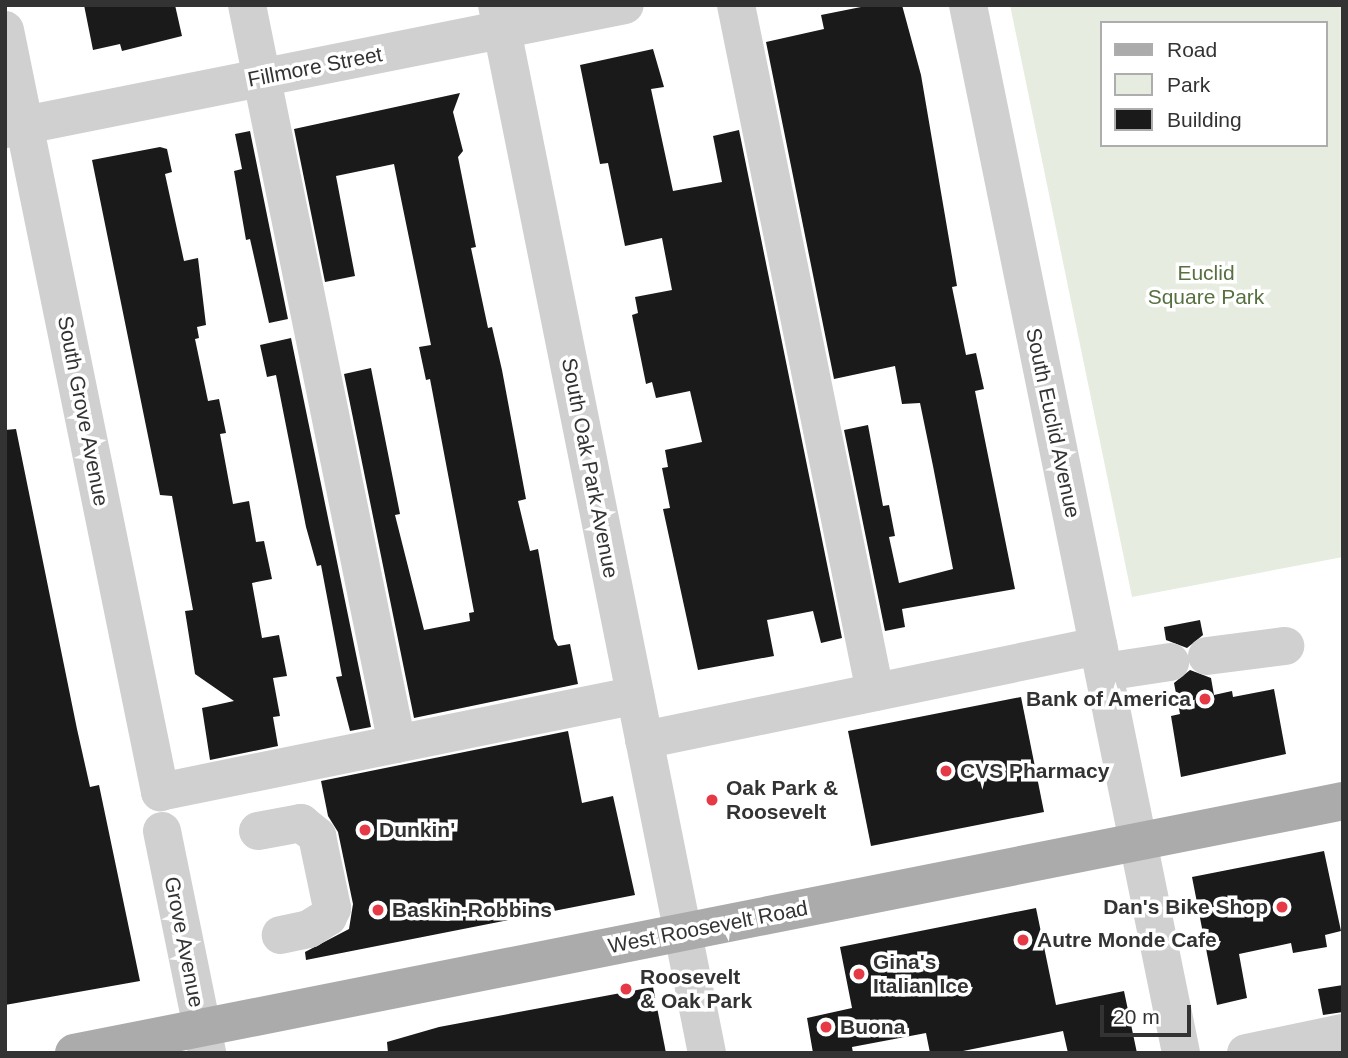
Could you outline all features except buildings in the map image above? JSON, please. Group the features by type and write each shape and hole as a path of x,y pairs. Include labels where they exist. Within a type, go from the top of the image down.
{"main road":[{"name":"West Roosevelt Road","path":"74,1053 204,1040 683,932 1343,801"}],"street":[{"path":"247,5 397,744 635,695"},
{"name":"Fillmore Street","path":"15,127 261,78 500,17 625,5"},
{"path":"736,5 875,692"},
{"name":"South Euclid Avenue","path":"968,5 1181,1053"},
{"name":"South Oak Park Avenue","path":"500,17 707,1053"},
{"name":"South Grove Avenue","path":"5,30 15,127 160,792 397,744"},
{"path":"644,740 875,692 1101,659 1189,659 1285,646"},
{"path":"258,831 301,823 317,836 332,908 328,918 309,929 281,935"},
{"name":"Grove Avenue","path":"162,831 204,1040"},
{"path":"1246,1053 1343,1033"}],"green space":[{"name":"Euclid Square Park","path":"1010,5 1343,5 1343,557 1132,597"}],"place":[{"name":"Bank of America","path":"1205,699"},
{"name":"CVS Pharmacy","path":"946,771"},
{"name":"Oak Park & Roosevelt","path":"712,800"},
{"name":"Dunkin'","path":"365,830"},
{"name":"Dan's Bike Shop","path":"1282,907"},
{"name":"Baskin-Robbins","path":"378,910"},
{"name":"Autre Monde Cafe","path":"1023,940"},
{"name":"Gina's Italian Ice","path":"859,974"},
{"name":"Roosevelt & Oak Park","path":"626,989"},
{"name":"Buona","path":"826,1027"}]}
